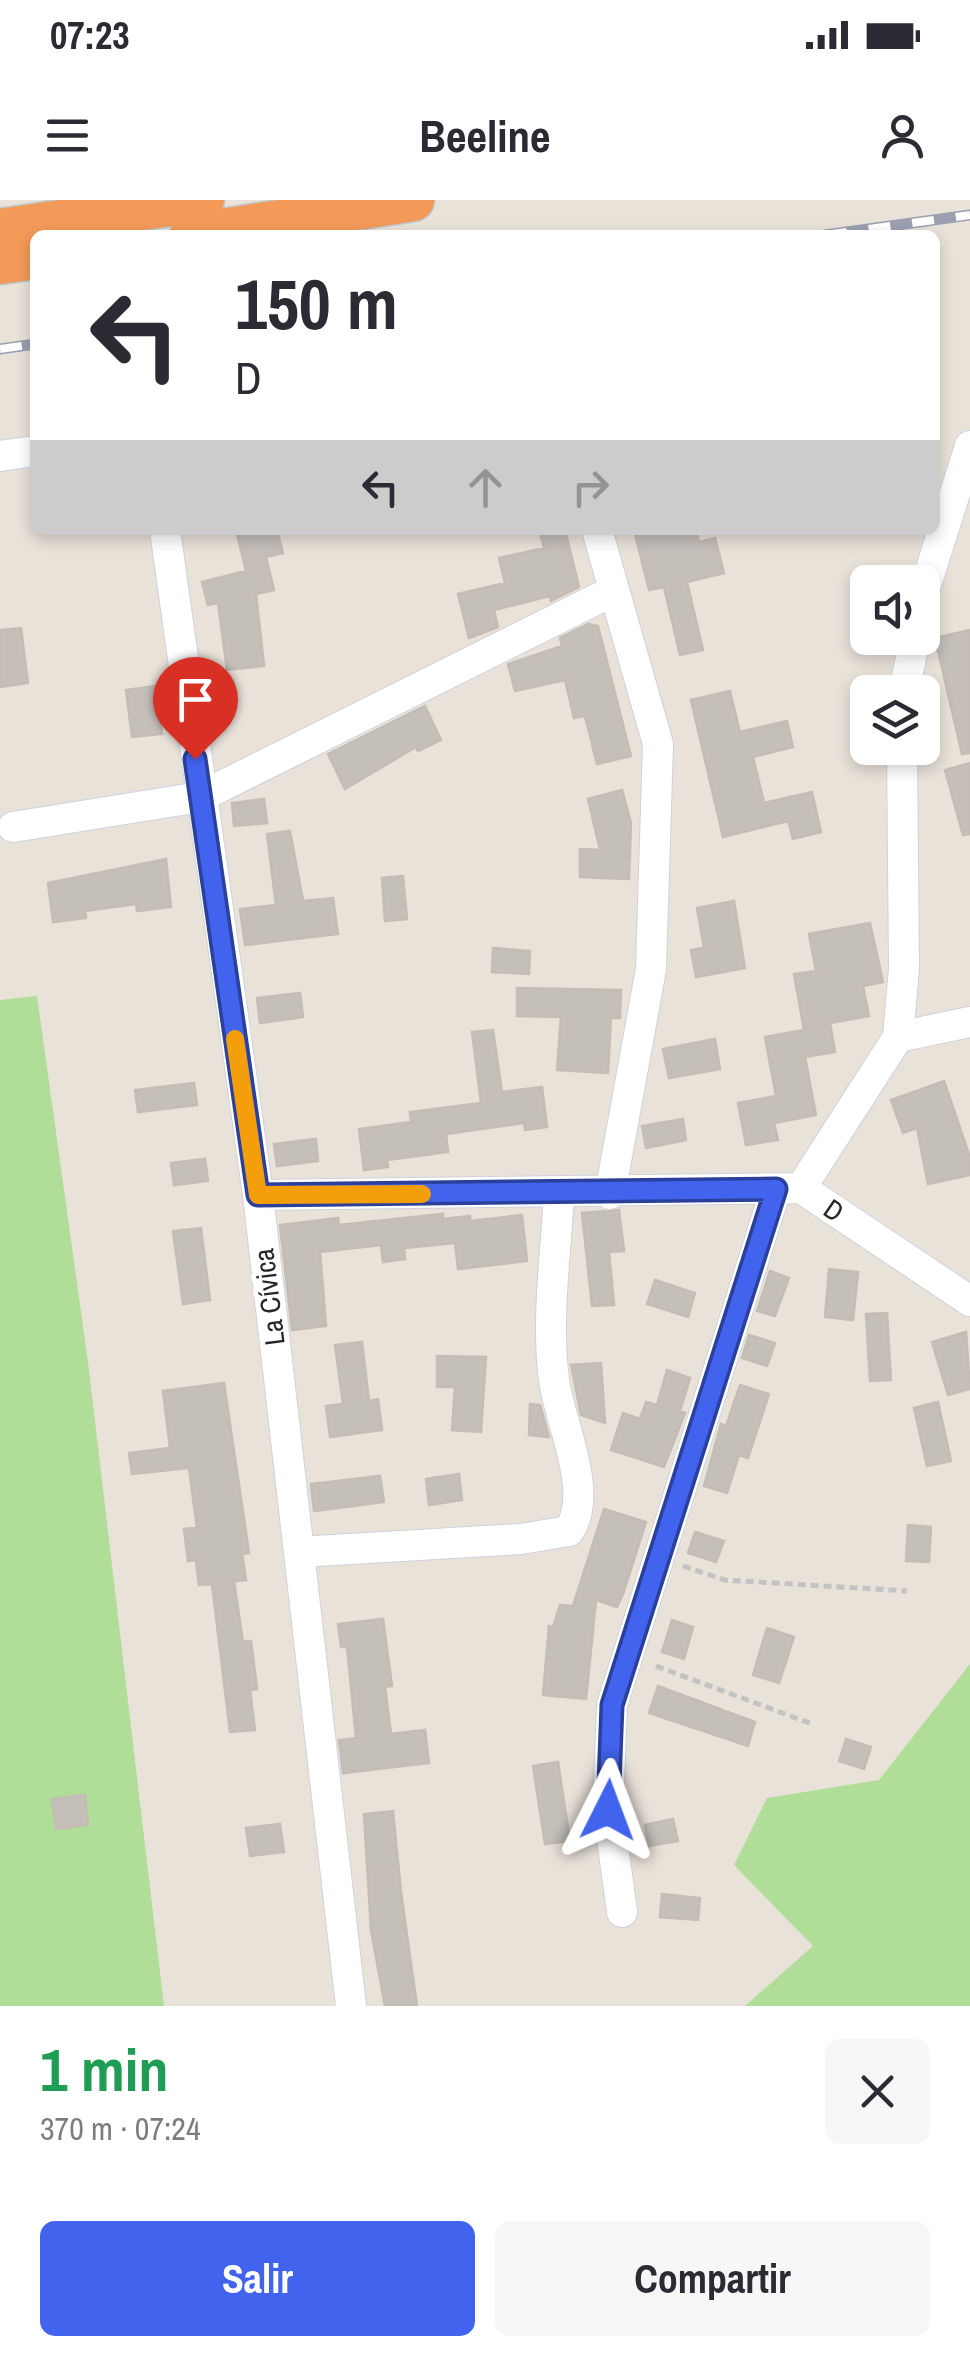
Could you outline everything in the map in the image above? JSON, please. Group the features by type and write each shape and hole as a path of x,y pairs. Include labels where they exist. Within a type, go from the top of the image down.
{"highway":[{"path":"0,230 117,224 203,200"},
{"path":"224,230 414,200"},
{"path":"0,263 30,259"}],"street":[{"path":"932,565 970,446"},
{"path":"0,456 30,452"},
{"name":"La Cívica","path":"165,535 258,1195 351,2006"},
{"path":"598,535 658,744 650,969 610,1194"},
{"path":"13,827 200,798 612,592"},
{"path":"622,1912 608,1810 612,1705 658,1558 788,1189 898,1037 904,970 902,765"},
{"path":"898,1037 970,1022"},
{"path":"258,1195 788,1189"},
{"name":"D","path":"788,1189 970,1301"},
{"path":"299,1552 521,1539 569,1531 576,1513 575,1467 552,1355 559,1194"}],"path":[{"path":"658,1558 725,1580 907,1591"},
{"path":"628,1655 812,1724"}],"green space":[{"path":"37,996 88,1362 164,2006 0,2006 0,1000"},
{"path":"970,1664 970,2006 745,2006 813,1946 734,1865 767,1798 879,1780"}],"building":[{"path":"237,535 278,535 283,553 266,557 274,590 256,594 264,666 227,670 218,603 208,605 202,582 246,571"},
{"path":"540,535 566,535 579,587 551,601 550,596 494,610 498,627 469,638 458,594 505,583 499,558 544,548"},
{"path":"635,535 697,535 699,542 715,538 724,573 687,582 703,650 680,655 664,587 649,590"},
{"path":"588,624 598,626 631,756 597,764 585,716 574,718 565,680 515,691 508,664 562,646 560,638"},
{"path":"21,628 28,683 0,687 0,630"},
{"path":"970,630 970,753 962,754 939,655 940,637"},
{"path":"156,686 162,734 132,737 126,690"},
{"path":"730,691 740,732 787,721 793,747 753,757 764,803 812,792 821,832 793,839 788,821 723,837 691,700"},
{"path":"425,706 441,740 418,751 416,747 345,789 328,754"},
{"path":"970,763 970,834 963,835 945,770"},
{"path":"622,790 631,823 629,879 580,877 580,849 600,850 588,799"},
{"path":"264,799 267,823 234,826 232,803"},
{"path":"290,831 303,901 333,898 338,934 245,945 240,909 276,905 267,834"},
{"path":"166,859 171,907 137,911 136,904 85,911 86,918 53,922 48,883"},
{"path":"403,876 407,919 385,921 382,878"},
{"path":"734,901 745,968 696,977 691,950 704,948 697,908"},
{"path":"870,923 883,982 863,986 869,1016 830,1023 835,1052 805,1057 816,1115 774,1123 778,1140 746,1145 738,1103 776,1096 765,1037 804,1030 794,974 816,971 809,934"},
{"path":"493,948 530,951 529,974 492,972"},
{"path":"517,988 621,990 620,1018 611,1018 608,1073 557,1070 561,1017 517,1016"},
{"path":"300,993 303,1017 260,1023 257,998"},
{"path":"493,1030 502,1092 542,1087 547,1127 525,1130 524,1123 446,1134 448,1152 387,1160 388,1167 364,1170 359,1129 411,1122 410,1112 481,1103 472,1032"},
{"path":"715,1039 720,1069 669,1078 663,1049"},
{"path":"944,1081 970,1157 970,1175 928,1184 917,1128 903,1133 891,1100"},
{"path":"194,1083 197,1105 138,1112 135,1090"},
{"path":"683,1119 686,1140 646,1148 642,1126"},
{"path":"316,1139 318,1161 277,1166 274,1144"},
{"path":"205,1159 208,1181 174,1185 171,1163"},
{"path":"619,1210 624,1251 609,1252 614,1305 592,1306 582,1213"},
{"path":"443,1214 443,1219 470,1216 470,1221 522,1215 527,1261 458,1269 455,1243 404,1248 405,1259 383,1262 381,1245 320,1252 326,1326 292,1330 280,1225 338,1218 339,1225"},
{"path":"201,1228 210,1300 183,1304 173,1231"},
{"path":"829,1269 858,1272 853,1320 825,1317"},
{"path":"770,1271 789,1278 775,1316 757,1311"},
{"path":"655,1280 695,1293 688,1317 647,1304"},
{"path":"887,1313 891,1380 870,1381 866,1314"},
{"path":"966,1332 970,1389 948,1395 932,1342"},
{"path":"749,1335 775,1343 767,1366 742,1358"},
{"path":"362,1342 369,1401 378,1399 382,1430 330,1437 326,1406 343,1404 335,1345"},
{"path":"437,1356 486,1357 481,1432 452,1430 455,1387 437,1387"},
{"path":"601,1363 605,1423 581,1415 571,1365"},
{"path":"667,1370 690,1378 680,1411 685,1413 664,1467 611,1450 623,1413 640,1419 646,1402 657,1405"},
{"path":"224,1383 249,1553 242,1554 246,1580 234,1581 243,1642 251,1641 257,1689 250,1690 255,1730 230,1732 212,1584 199,1585 196,1560 188,1561 184,1529 197,1528 189,1468 132,1474 129,1453 170,1448 163,1391"},
{"path":"740,1385 769,1394 748,1458 739,1455 727,1493 704,1486 721,1424 726,1426"},
{"path":"938,1402 951,1461 927,1466 914,1408"},
{"path":"530,1404 540,1405 549,1437 529,1435"},
{"path":"459,1474 462,1500 429,1505 426,1479"},
{"path":"380,1476 384,1502 314,1511 311,1484"},
{"path":"604,1509 646,1522 623,1594 617,1607 596,1600 586,1699 543,1695 549,1626 553,1627 560,1605 573,1606"},
{"path":"908,1525 931,1527 929,1562 906,1561"},
{"path":"695,1532 724,1541 716,1562 688,1553"},
{"path":"383,1619 392,1686 385,1687 391,1734 425,1730 429,1763 343,1773 339,1740 356,1738 347,1647 341,1647 338,1624"},
{"path":"672,1620 693,1627 684,1659 662,1652"},
{"path":"767,1628 794,1637 779,1683 753,1675"},
{"path":"658,1686 755,1722 748,1746 649,1713"},
{"path":"846,1739 871,1747 864,1769 839,1761"},
{"path":"558,1762 570,1841 545,1844 533,1766"},
{"path":"85,1795 88,1825 56,1829 52,1799"},
{"path":"393,1811 417,2006 385,2006 371,1930 364,1814"},
{"path":"673,1819 678,1841 649,1846 645,1825"},
{"path":"280,1824 284,1852 250,1856 246,1828"},
{"path":"662,1894 700,1898 698,1920 660,1917"}],"railway":[{"path":"861,230 970,215"},
{"path":"0,349 30,345"}],"slow traffic":[{"path":"235,1039 258,1195 422,1194"}],"route":[{"path":"195,759 258,1195 610,1194 776,1189 612,1705 608,1810"}]}
